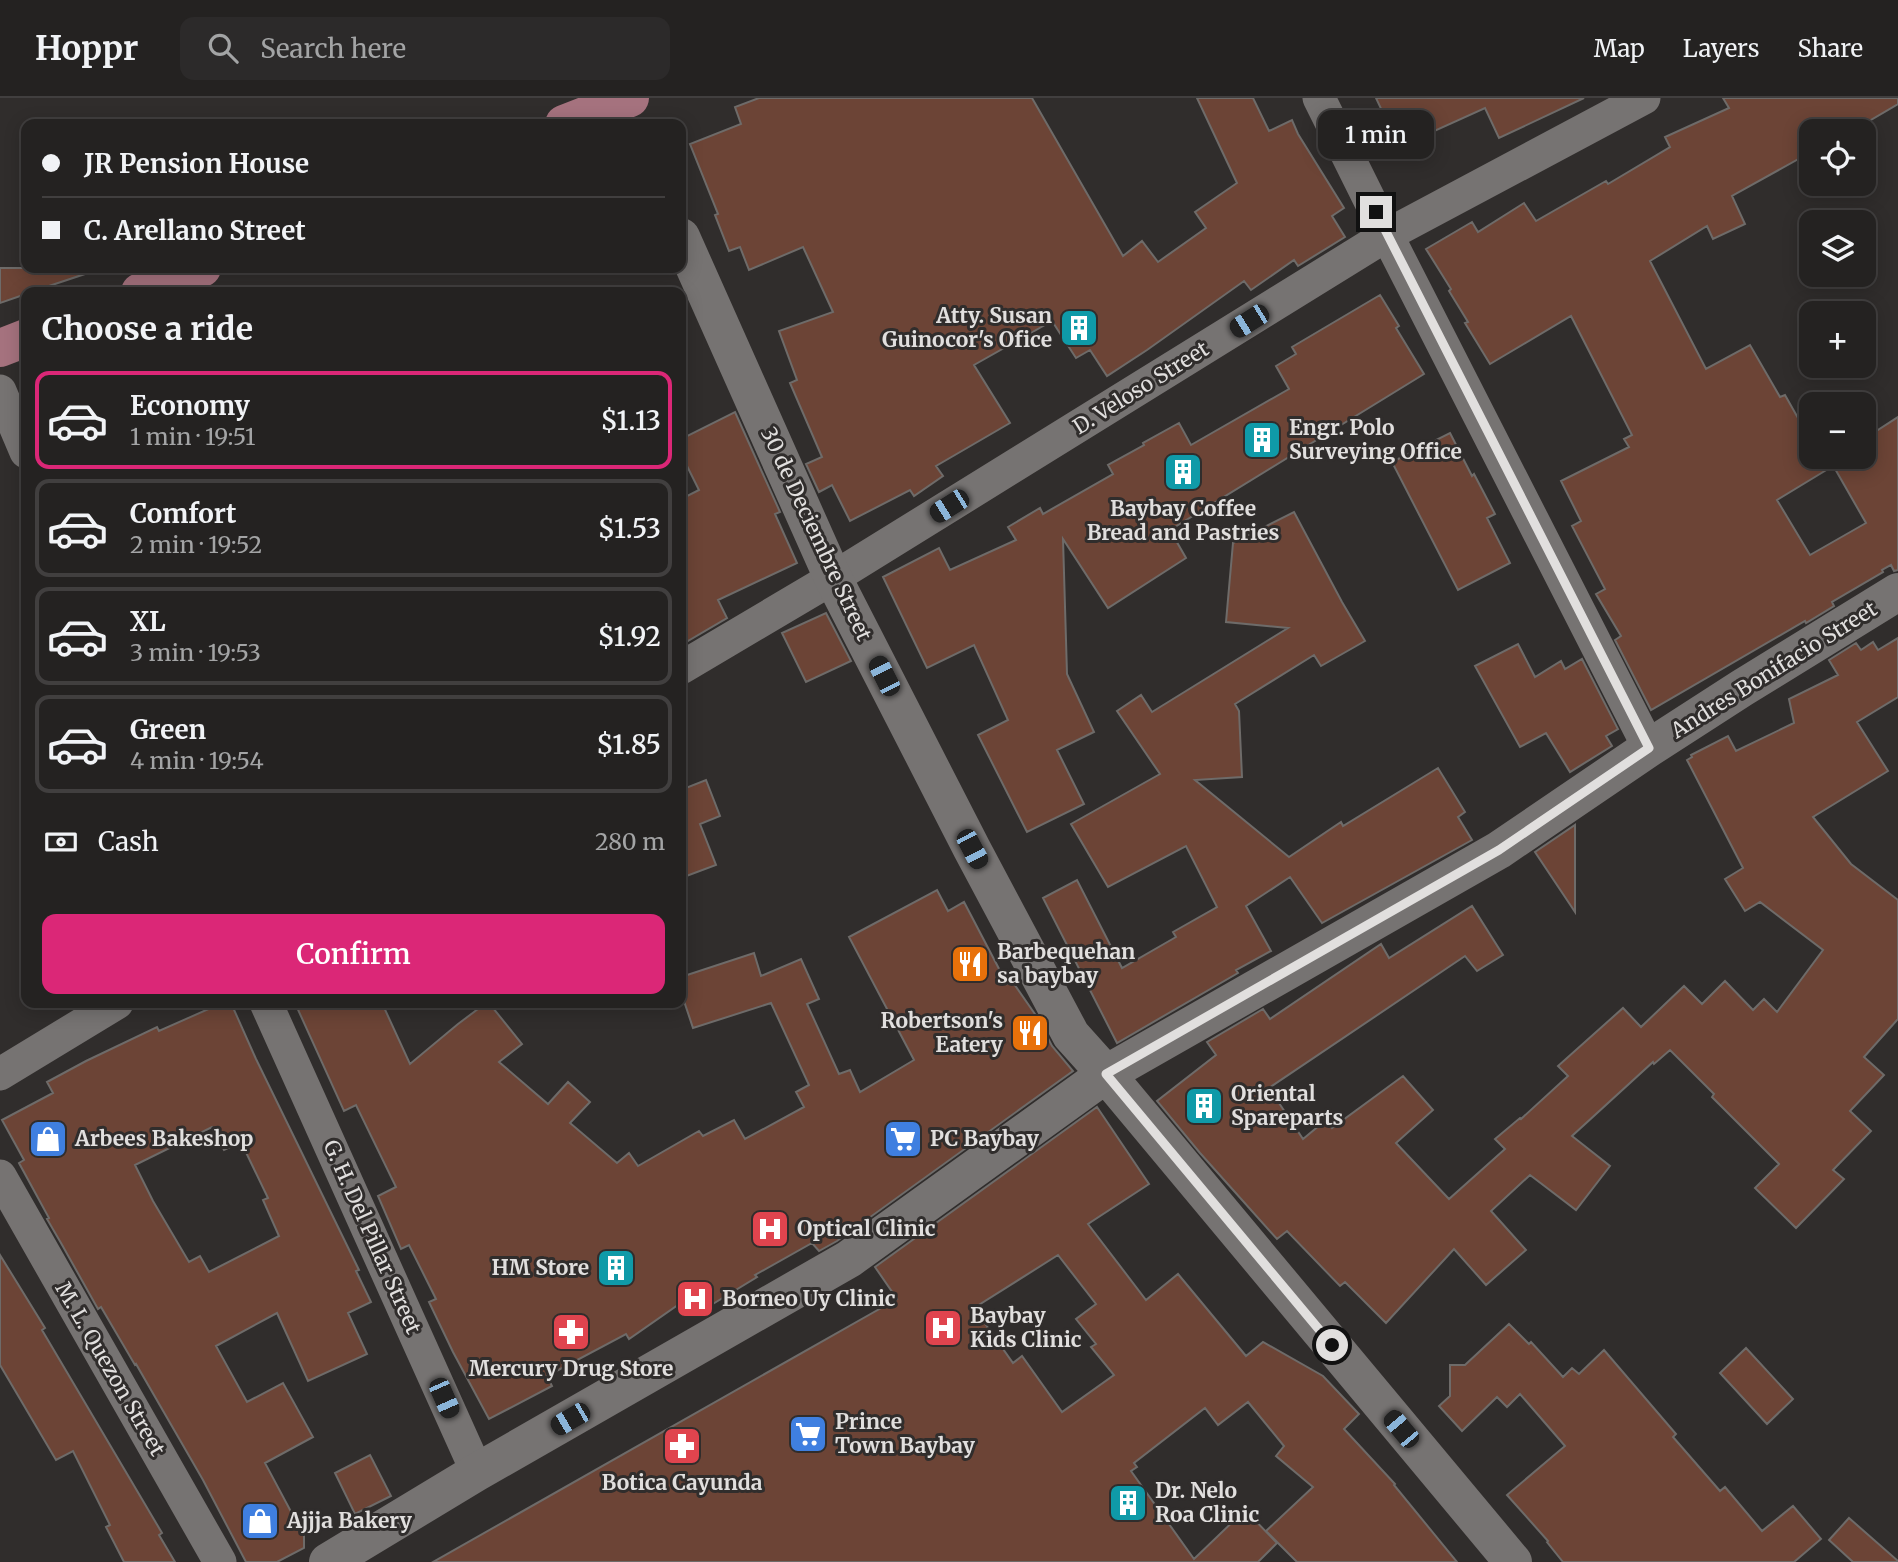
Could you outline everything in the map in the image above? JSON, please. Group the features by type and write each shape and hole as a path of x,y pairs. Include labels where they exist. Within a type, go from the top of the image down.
{"main road":[{"path":"580,119 625,105"},
{"path":"153,287 189,273"},
{"path":"0,348 21,340"}],"street":[{"path":"1319,98 1649,748"},
{"name":"D. Veloso Street","path":"686,665 833,578 1387,235 1644,98"},
{"name":"30 de Deciembre Street","path":"686,248 833,578 1071,1035 1513,1562"},
{"path":"0,391 21,440"},
{"name":"Andres Bonifacio Street","path":"328,1562 477,1472 849,1259 1106,1074 1499,850 1649,748 1898,592"},
{"path":"0,1074 109,1008"},
{"name":"G. H. Del Pillar Street","path":"268,1008 477,1472"},
{"name":"M. L. Quezon Street","path":"0,1176 220,1562"}],"building":[{"path":"759,98 1032,98 1123,256 1142,241 1158,262 1206,228 1195,212 1237,183 1197,98 1253,98 1269,131 1292,120 1344,208 1332,216 1345,237 1298,266 1294,260 1251,290 1244,281 1107,376 1090,350 1076,358 1052,321 974,365 1010,423 936,466 943,476 914,496 910,490 850,521 832,485 819,492 806,464 822,457 790,383 797,380 779,331 833,312 803,247 749,270 740,247 729,251 715,215 718,214 690,144 741,124 735,107"},
{"path":"1376,98 1584,98 1499,138 1485,108 1399,147"},
{"path":"1723,98 1898,98 1898,104 1872,119 1799,119 1799,159 1732,196 1745,224 1713,239 1707,226 1650,261 1706,369 1750,345 1780,397 1785,395 1799,420 1799,469 1828,469 1777,500 1810,555 1866,523 1835,469 1876,469 1876,431 1898,417 1898,570 1894,571 1891,565 1882,570 1883,572 1832,602 1834,606 1806,623 1805,621 1651,710 1615,640 1621,636 1596,594 1605,589 1572,526 1581,521 1561,481 1629,447 1624,439 1632,435 1571,316 1490,364 1465,323 1468,322 1449,291 1451,289 1426,249 1472,222 1478,232 1524,203 1536,221 1606,181 1608,184 1670,147 1665,137 1729,108"},
{"path":"0,268 21,268 21,273 88,273 46,287 21,287 21,296 0,303"},
{"path":"1380,295 1424,374 1170,530 1186,558 1108,608 1063,539 1067,674 1094,732 1057,750 1084,804 1027,832 978,735 1008,720 974,645 927,668 883,577 939,548 950,570 1016,540 1008,527 1040,508 1043,514 1113,474 1108,465 1179,423 1191,445 1289,389 1276,366 1296,354 1292,347"},
{"path":"735,412 780,512 775,514 797,563 718,600 727,618 686,642 686,496 699,490 686,464 686,436"},
{"path":"1450,433 1495,514 1487,518 1510,563 1458,590 1392,462"},
{"path":"1294,512 1365,641 1321,666 1314,655 1235,704 1239,711 1242,777 1195,780 1289,857 1341,822 1343,826 1438,768 1465,812 1458,817 1472,840 1322,923 1290,877 1246,906 1271,951 1117,1043 1043,898 1077,880 1122,968 1176,937 1173,932 1217,907 1186,846 1108,887 1071,824 1160,774 1117,711 1141,695 1152,712 1288,628 1226,622 1233,543"},
{"path":"826,613 851,661 806,682 782,633"},
{"path":"1898,638 1898,697 1857,722 1888,771 1813,817 1851,864 1898,900 1898,1019 1864,1057 1884,1075 1850,1111 1871,1131 1833,1170 1844,1179 1796,1228 1755,1188 1779,1164 1712,1097 1714,1094 1670,1050 1654,1064 1653,1062 1572,1136 1610,1166 1576,1210 1530,1175 1491,1211 1526,1250 1486,1285 1454,1249 1386,1323 1345,1282 1340,1286 1287,1231 1277,1239 1157,1101 1216,1055 1207,1042 1263,1009 1270,1019 1381,944 1389,958 1472,906 1503,955 1477,971 1465,956 1269,1088 1303,1139 1326,1120 1332,1128 1403,1076 1433,1110 1396,1143 1449,1199 1505,1149 1495,1139 1568,1076 1558,1066 1623,1008 1641,1027 1684,986 1702,1004 1725,981 1753,1010 1764,999 1777,1012 1823,950 1760,902 1745,911 1725,879 1743,868 1687,760 1691,755 1728,736 1736,751 1794,723 1789,699 1838,675 1829,660 1856,643 1861,650 1873,642 1878,650"},
{"path":"1518,644 1535,677 1561,661 1565,669 1582,659 1618,729 1606,736 1612,746 1570,772 1546,733 1520,747 1475,666"},
{"path":"706,780 720,816 700,824 716,865 686,876 686,788"},
{"path":"1575,825 1575,912 1535,852"},
{"path":"937,890 948,911 964,902 1007,984 1012,981 1037,1017 1052,1046 1073,1071 837,1241 819,1251 812,1243 755,1275 757,1277 698,1313 688,1298 629,1339 626,1334 547,1376 552,1386 489,1419 429,1302 436,1299 409,1245 401,1249 378,1196 396,1187 356,1105 344,1111 297,1008 384,1008 410,1064 479,1008 493,1008 522,1044 499,1062 548,1104 568,1082 590,1102 570,1123 617,1163 629,1153 638,1166 699,1131 703,1136 734,1120 745,1139 804,1107 796,1092 809,1085 771,1003 693,1028 686,1007 686,975 754,953 761,976 801,959 819,999 807,1004 839,1074 850,1070 860,1092 914,1060 849,937"},
{"path":"211,1008 233,1008 359,1270 356,1271 371,1302 348,1313 367,1354 308,1381 277,1313 216,1346 247,1402 283,1383 313,1437 265,1463 304,1536 304,1548 277,1562 246,1562 203,1480 136,1364 101,1307 98,1309 47,1219 49,1218 19,1163 24,1160 2,1120 53,1093 47,1082 157,1027 159,1031","holes":["212,1127 224,1150 241,1142 268,1198 263,1200 279,1236 209,1272 200,1256 189,1262 135,1165"]},
{"path":"1097,1107 1149,1184 1088,1224 1146,1300 1178,1274 1246,1356 1263,1342 1323,1376 1359,1414 1344,1429 1395,1484 1457,1562 1297,1562 1266,1531 1313,1487 1276,1456 1284,1446 1248,1402 1218,1425 1205,1408 1134,1463 1137,1467 1131,1471 1194,1559 1245,1510 1277,1543 1258,1562 433,1562 897,1299 875,1267","holes":["1058,1255 1096,1304 1076,1319 1096,1344 1091,1347 1114,1375 1062,1412 1022,1356 1013,1363 974,1308"]},
{"path":"0,1255 45,1328 42,1330 162,1533 159,1535 175,1562 124,1562 106,1527 110,1525 73,1451 56,1460 0,1365"},
{"path":"1509,1324 1529,1344 1531,1342 1563,1377 1572,1368 1579,1374 1604,1350 1676,1434 1673,1437 1720,1491 1725,1487 1762,1531 1793,1506 1821,1539 1794,1562 1563,1562 1507,1495 1565,1446 1520,1394 1507,1407 1497,1397 1462,1431 1439,1406 1450,1396 1450,1365 1465,1365"},
{"path":"1746,1348 1793,1399 1767,1424 1720,1373"},
{"path":"370,1455 391,1496 355,1514 335,1473"},
{"path":"1849,1518 1898,1562 1853,1562 1829,1540"}],"place":[{"name":"Atty. Susan Guinocor's Ofice","path":"1079,328"},
{"name":"Engr. Polo Surveying Office","path":"1262,440"},
{"name":"Baybay Coffee Bread and Pastries","path":"1183,472"},
{"name":"Barbequehan sa baybay","path":"970,964"},
{"name":"Robertson's Eatery","path":"1030,1033"},
{"name":"Oriental Spareparts","path":"1204,1106"},
{"name":"Arbees Bakeshop","path":"48,1139"},
{"name":"PC Baybay","path":"903,1139"},
{"name":"Optical Clinic","path":"770,1229"},
{"name":"HM Store","path":"616,1268"},
{"name":"Borneo Uy Clinic","path":"695,1299"},
{"name":"Baybay Kids Clinic","path":"943,1328"},
{"name":"Mercury Drug Store","path":"571,1332"},
{"name":"Prince Town Baybay","path":"808,1434"},
{"name":"Botica Cayunda","path":"682,1446"},
{"name":"Dr. Nelo Roa Clinic","path":"1128,1503"},
{"name":"Ajjja Bakery","path":"260,1521"}],"route":[{"path":"1332,1345 1106,1074 1499,850 1649,748 1376,212"}]}
